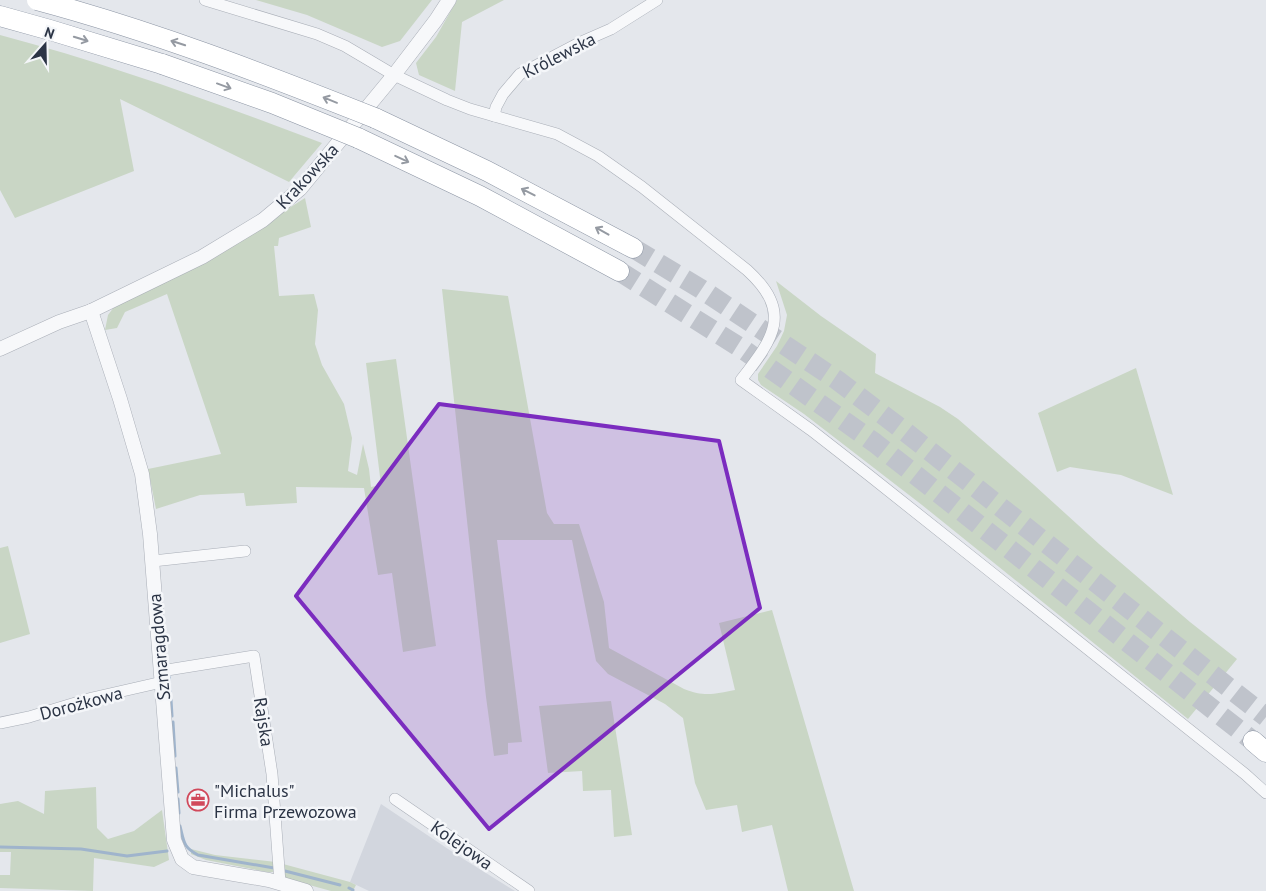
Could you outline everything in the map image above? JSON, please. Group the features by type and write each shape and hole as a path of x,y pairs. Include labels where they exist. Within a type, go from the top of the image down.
{"highway":[{"path":"37,0 125,25 196,49 376,118 487,171 633,248"},
{"path":"0,16 201,77 358,138 480,196 619,271"}],"street":[{"path":"205,0 317,34 345,46 394,75 447,100 557,134 598,156 642,186 760,281 769,295 774,312 773,330 765,346 741,380 811,430 870,476 1245,774 1266,793"},
{"name":"Krakowska","path":"0,349 59,322 91,311 202,257 246,232 278,209 300,190 394,75 449,0"},
{"name":"Królewska","path":"494,116 496,107 503,94 520,74 579,43 611,29 657,0"},
{"name":"Szmaragdowa","path":"91,311 142,474 152,561 174,840 182,859 192,867 280,883 306,891"},
{"path":"152,561 245,550"},
{"name":"Rajska","path":"162,676 254,656 272,774 280,883"},
{"name":"Dorożkowa","path":"0,723 29,717 162,676"},
{"name":"Kolejowa","path":"395,799 529,891"}],"highlighted area":[{"path":"439,404 719,441 760,608 489,829 296,596"}],"shaded area":[{"path":"381,804 515,891 369,891 350,882"}],"green space":[{"path":"256,0 432,0 400,41 382,47 307,15"},
{"path":"457,0 504,0 462,22 455,91 419,75 416,63 436,37"},
{"path":"0,35 122,71 322,143 289,182 120,99 134,171 15,218 0,190"},
{"path":"305,198 311,227 279,238 278,246 274,246 279,296 314,294 318,310 315,344 322,365 344,404 352,438 348,471 357,475 363,444 371,487 381,485 366,363 396,359 436,646 403,652 392,573 378,575 364,488 296,487 297,503 246,506 244,493 200,495 156,509 148,469 221,454 167,294 125,312 117,328 105,330 108,315 117,303 278,215"},
{"path":"776,281 821,316 876,354 875,373 940,407 958,419 1099,544 1190,622 1237,659 1188,719 922,505 804,414 761,385 758,380 758,374 777,346 784,331 787,315"},
{"path":"442,289 508,296 547,513 554,524 579,524 604,602 609,648 691,692 710,694 735,690 719,623 772,610 854,891 788,891 772,825 742,832 737,805 706,810 695,783 683,718 665,704 608,674 596,661 572,540 497,540 522,742 508,743 508,754 494,756"},
{"path":"1136,368 1173,495 1121,475 1070,467 1057,472 1038,413"},
{"path":"8,546 30,634 0,643 0,548"},
{"path":"611,701 632,835 614,837 611,790 583,791 582,771 548,773 539,706"},
{"path":"96,787 97,828 108,839 134,831 162,810 169,860 154,867 94,858 93,891 0,888 0,875 10,875 11,852 0,852 0,804 18,801 44,814 45,791"},
{"path":"191,849 215,855 276,862 274,872 206,860 191,854"},
{"path":"283,864 356,885 353,891 331,891 284,878"}],"waterway":[{"path":"169,674 170,692"},
{"path":"171,700 172,716"},
{"path":"173,722 175,756"},
{"path":"176,768 178,792"},
{"path":"178,799 179,813"},
{"path":"180,826 185,844 198,855 274,868"},
{"path":"0,847 81,849 127,856 167,851"},
{"path":"285,871 340,885"},
{"path":"349,888 353,890"}],"tunnel":[{"path":"633,248 701,289 837,380 1266,717"},
{"path":"619,271 744,350 875,443 1253,741"}],"place":[{"name":"\"Michalus\" Firma Przewozowa","path":"198,800"}]}
